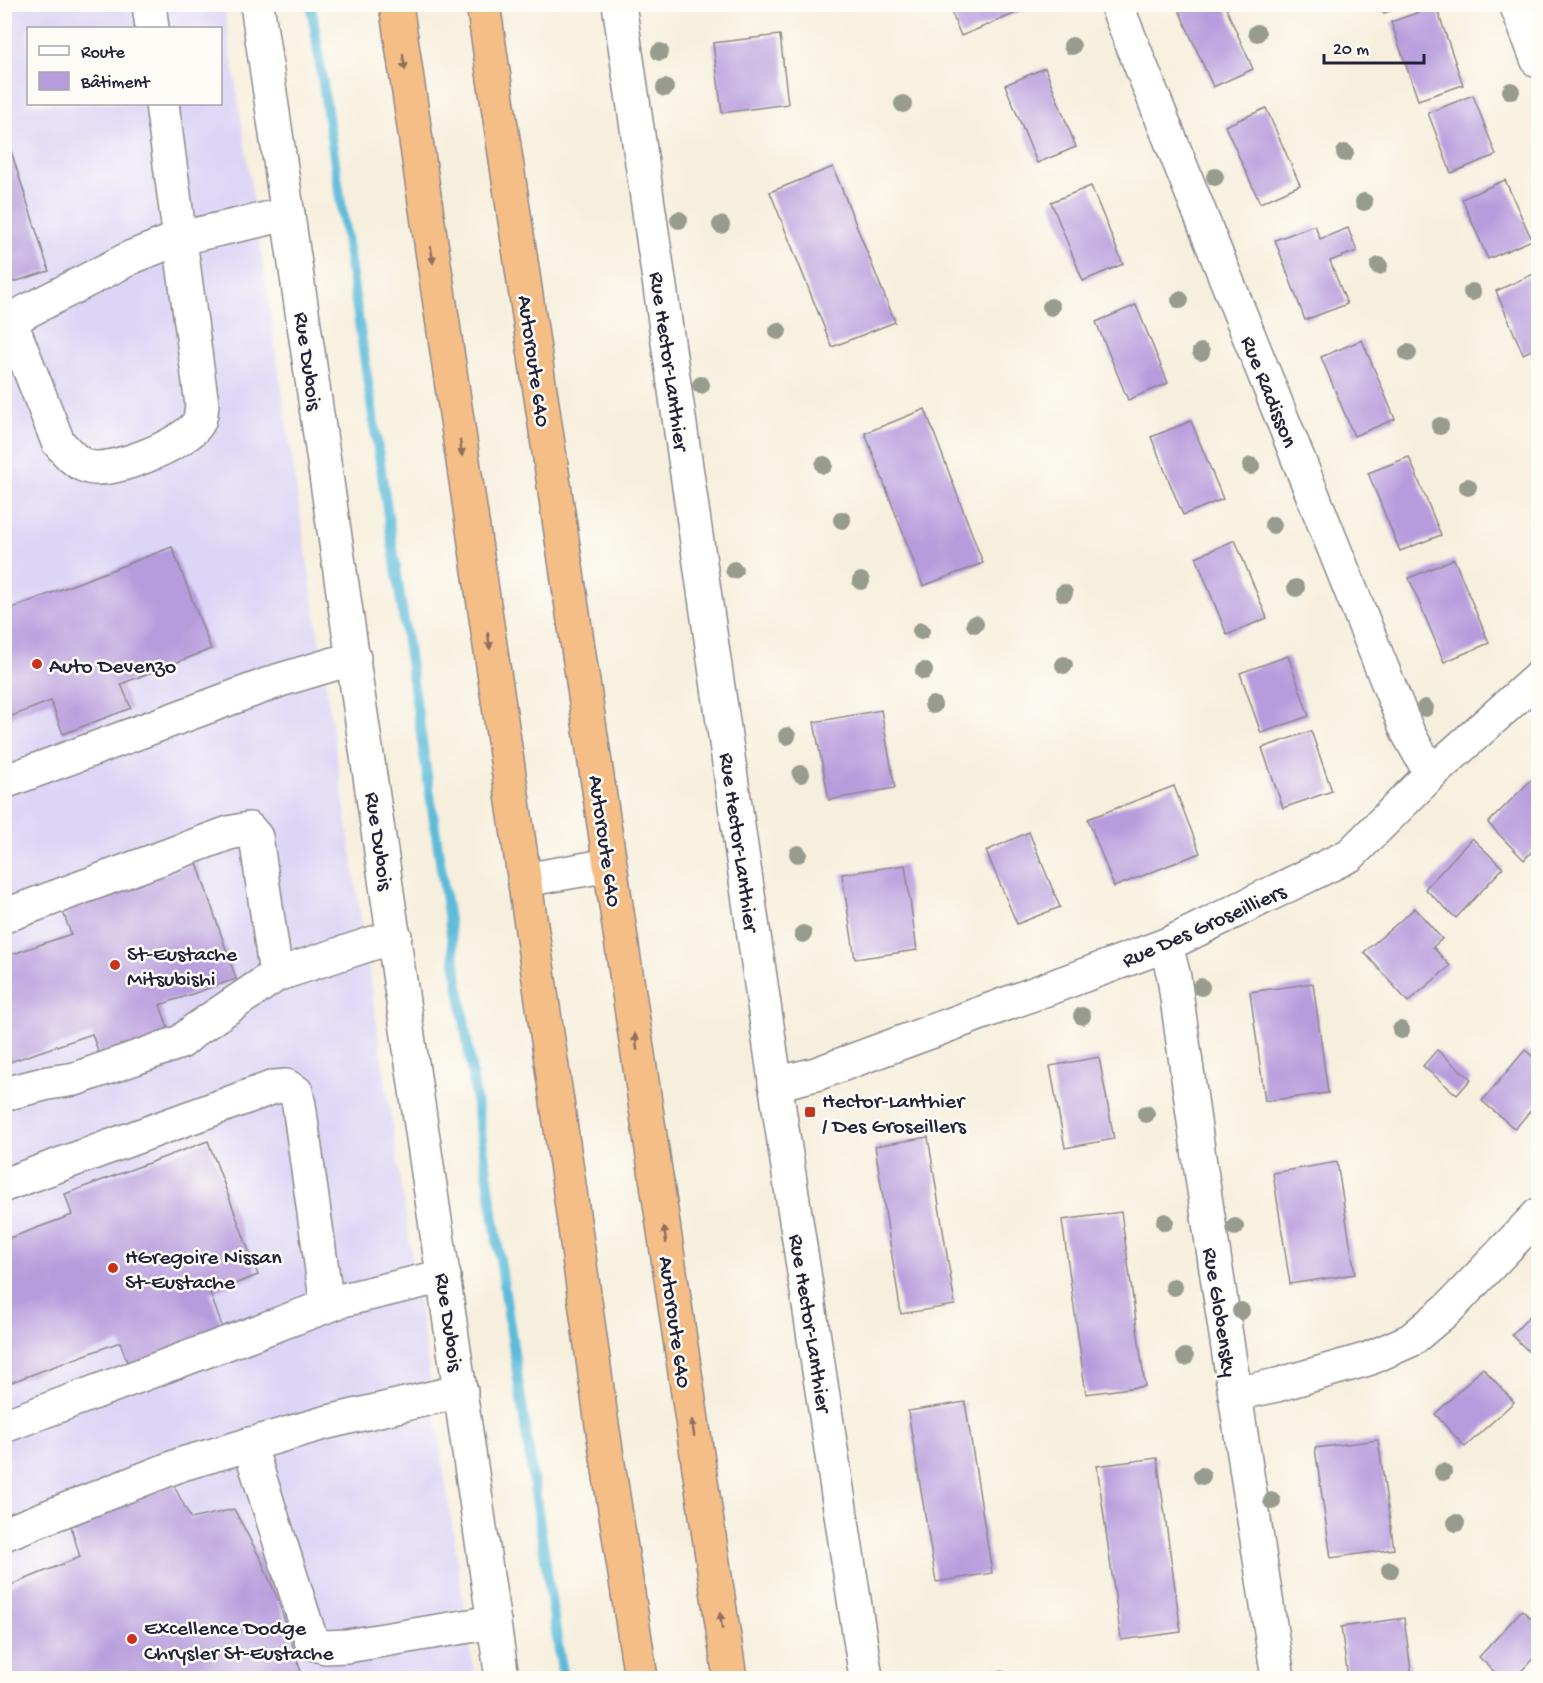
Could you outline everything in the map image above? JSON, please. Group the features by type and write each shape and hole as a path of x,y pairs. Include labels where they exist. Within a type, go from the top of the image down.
{"highway":[{"path":"396,4 601,1418 641,1678"},
{"name":"Autoroute 640","path":"483,4 730,1678"}],"street":[{"path":"149,4 152,27"},
{"name":"Rue Dubois","path":"257,4 502,1678"},
{"name":"Rue Hector-Lanthier","path":"619,4 776,1084 866,1678"},
{"name":"Rue Radisson","path":"1116,4 1408,733 1431,774"},
{"path":"1516,4 1539,61"},
{"path":"162,105 180,238 202,405 198,423 190,432 154,453 112,467 99,470 86,466 71,457 58,442 7,322 132,257 180,238 288,214"},
{"path":"4,782 262,686 354,658"},
{"name":"Rue Des Groseilliers","path":"776,1084 816,1074 1166,945 1350,855 1431,774 1539,678"},
{"path":"4,916 229,833 249,829 256,837 276,975"},
{"path":"524,880 610,865"},
{"path":"4,1094 75,1079 181,1042 276,975 395,936"},
{"name":"Rue Globensky","path":"1166,945 1174,977 1200,1168 1278,1678"},
{"path":"4,1185 274,1087 286,1086 296,1092 299,1105 327,1306"},
{"path":"1235,1394 1277,1385 1368,1359 1412,1340 1450,1306 1539,1215"},
{"path":"4,1426 343,1300 444,1276"},
{"path":"4,1534 182,1464 324,1423 461,1391"},
{"path":"249,1444 312,1643 325,1647 347,1646 494,1622"}],"shaded area":[{"path":"5,5 224,5 475,1678 5,1678"}],"building":[{"path":"948,4 1024,4 1026,9 961,36"},
{"path":"1190,4 1224,4 1253,69 1213,87 1179,10"},
{"path":"1381,4 1408,4 1408,5 1384,13"},
{"path":"1436,6 1463,85 1418,100 1391,22"},
{"path":"780,35 788,104 722,113 713,43"},
{"path":"1045,68 1076,147 1037,163 1005,85"},
{"path":"1473,95 1496,155 1451,173 1428,113"},
{"path":"1266,108 1300,185 1260,203 1225,126"},
{"path":"4,129 49,271 4,285"},
{"path":"833,167 895,322 832,347 770,192"},
{"path":"1505,180 1532,240 1488,259 1462,199"},
{"path":"1091,186 1123,264 1083,281 1051,202"},
{"path":"1315,225 1320,239 1348,228 1357,251 1330,261 1347,304 1305,320 1275,240"},
{"path":"1538,272 1538,347 1523,354 1496,291"},
{"path":"1136,305 1168,383 1128,400 1096,322"},
{"path":"1362,340 1395,419 1354,436 1321,357"},
{"path":"925,409 983,563 923,586 865,433"},
{"path":"1191,421 1223,499 1183,515 1151,437"},
{"path":"1409,457 1441,535 1400,551 1368,473"},
{"path":"1235,540 1267,618 1227,635 1196,557"},
{"path":"172,547 211,649 121,684 131,708 63,734 51,701 4,719 4,611"},
{"path":"1454,559 1489,643 1444,662 1409,578"},
{"path":"1288,656 1309,716 1261,733 1240,673"},
{"path":"881,710 895,788 829,800 814,722"},
{"path":"1311,731 1332,791 1283,808 1262,748"},
{"path":"1532,779 1538,786 1538,845 1524,860 1488,823"},
{"path":"1174,786 1200,853 1114,887 1088,819"},
{"path":"1029,832 1060,907 1017,924 986,851"},
{"path":"1472,838 1503,868 1456,918 1425,889"},
{"path":"197,863 236,979 160,1005 172,1039 102,1063 92,1034 4,1064 4,957 71,934 62,909"},
{"path":"905,865 917,950 855,959 842,874"},
{"path":"1415,908 1442,939 1433,947 1450,966 1408,1002 1364,952"},
{"path":"1313,983 1328,1093 1265,1101 1250,992"},
{"path":"1437,1050 1471,1079 1457,1095 1423,1066"},
{"path":"1525,1050 1538,1061 1538,1102 1515,1129 1482,1101"},
{"path":"1099,1057 1114,1139 1065,1148 1050,1066"},
{"path":"928,1137 955,1305 901,1314 875,1146"},
{"path":"208,1141 258,1275 210,1293 226,1337 131,1373 120,1342 4,1385 4,1240 72,1215 65,1194"},
{"path":"1337,1162 1355,1274 1290,1284 1273,1173"},
{"path":"1121,1212 1145,1386 1086,1394 1062,1220"},
{"path":"1538,1307 1538,1361 1512,1335"},
{"path":"1483,1368 1514,1402 1465,1447 1435,1414"},
{"path":"965,1402 992,1573 936,1582 908,1411"},
{"path":"1378,1440 1394,1549 1331,1558 1315,1448"},
{"path":"1157,1458 1181,1632 1121,1640 1097,1466"},
{"path":"173,1484 191,1519 234,1509 261,1560 277,1597 303,1678 4,1678 4,1588 80,1557 71,1526"},
{"path":"1522,1610 1538,1625 1538,1653 1515,1678 1501,1678 1479,1657"},
{"path":"1404,1618 1412,1678 1348,1678 1341,1627"},
{"path":"1003,1671 1005,1678 963,1678 963,1677"}],"waterway":[{"path":"311,4 563,1678"}],"place":[{"name":"Auto Devenzo","path":"37,664"},
{"name":"St-Eustache Mitsubishi","path":"115,965"},
{"name":"Hector-Lanthier / Des Groseillers","path":"810,1112"},
{"name":"HGregoire Nissan St-Eustache","path":"113,1268"},
{"name":"Excellence Dodge Chrysler St-Eustache","path":"132,1639"}]}
